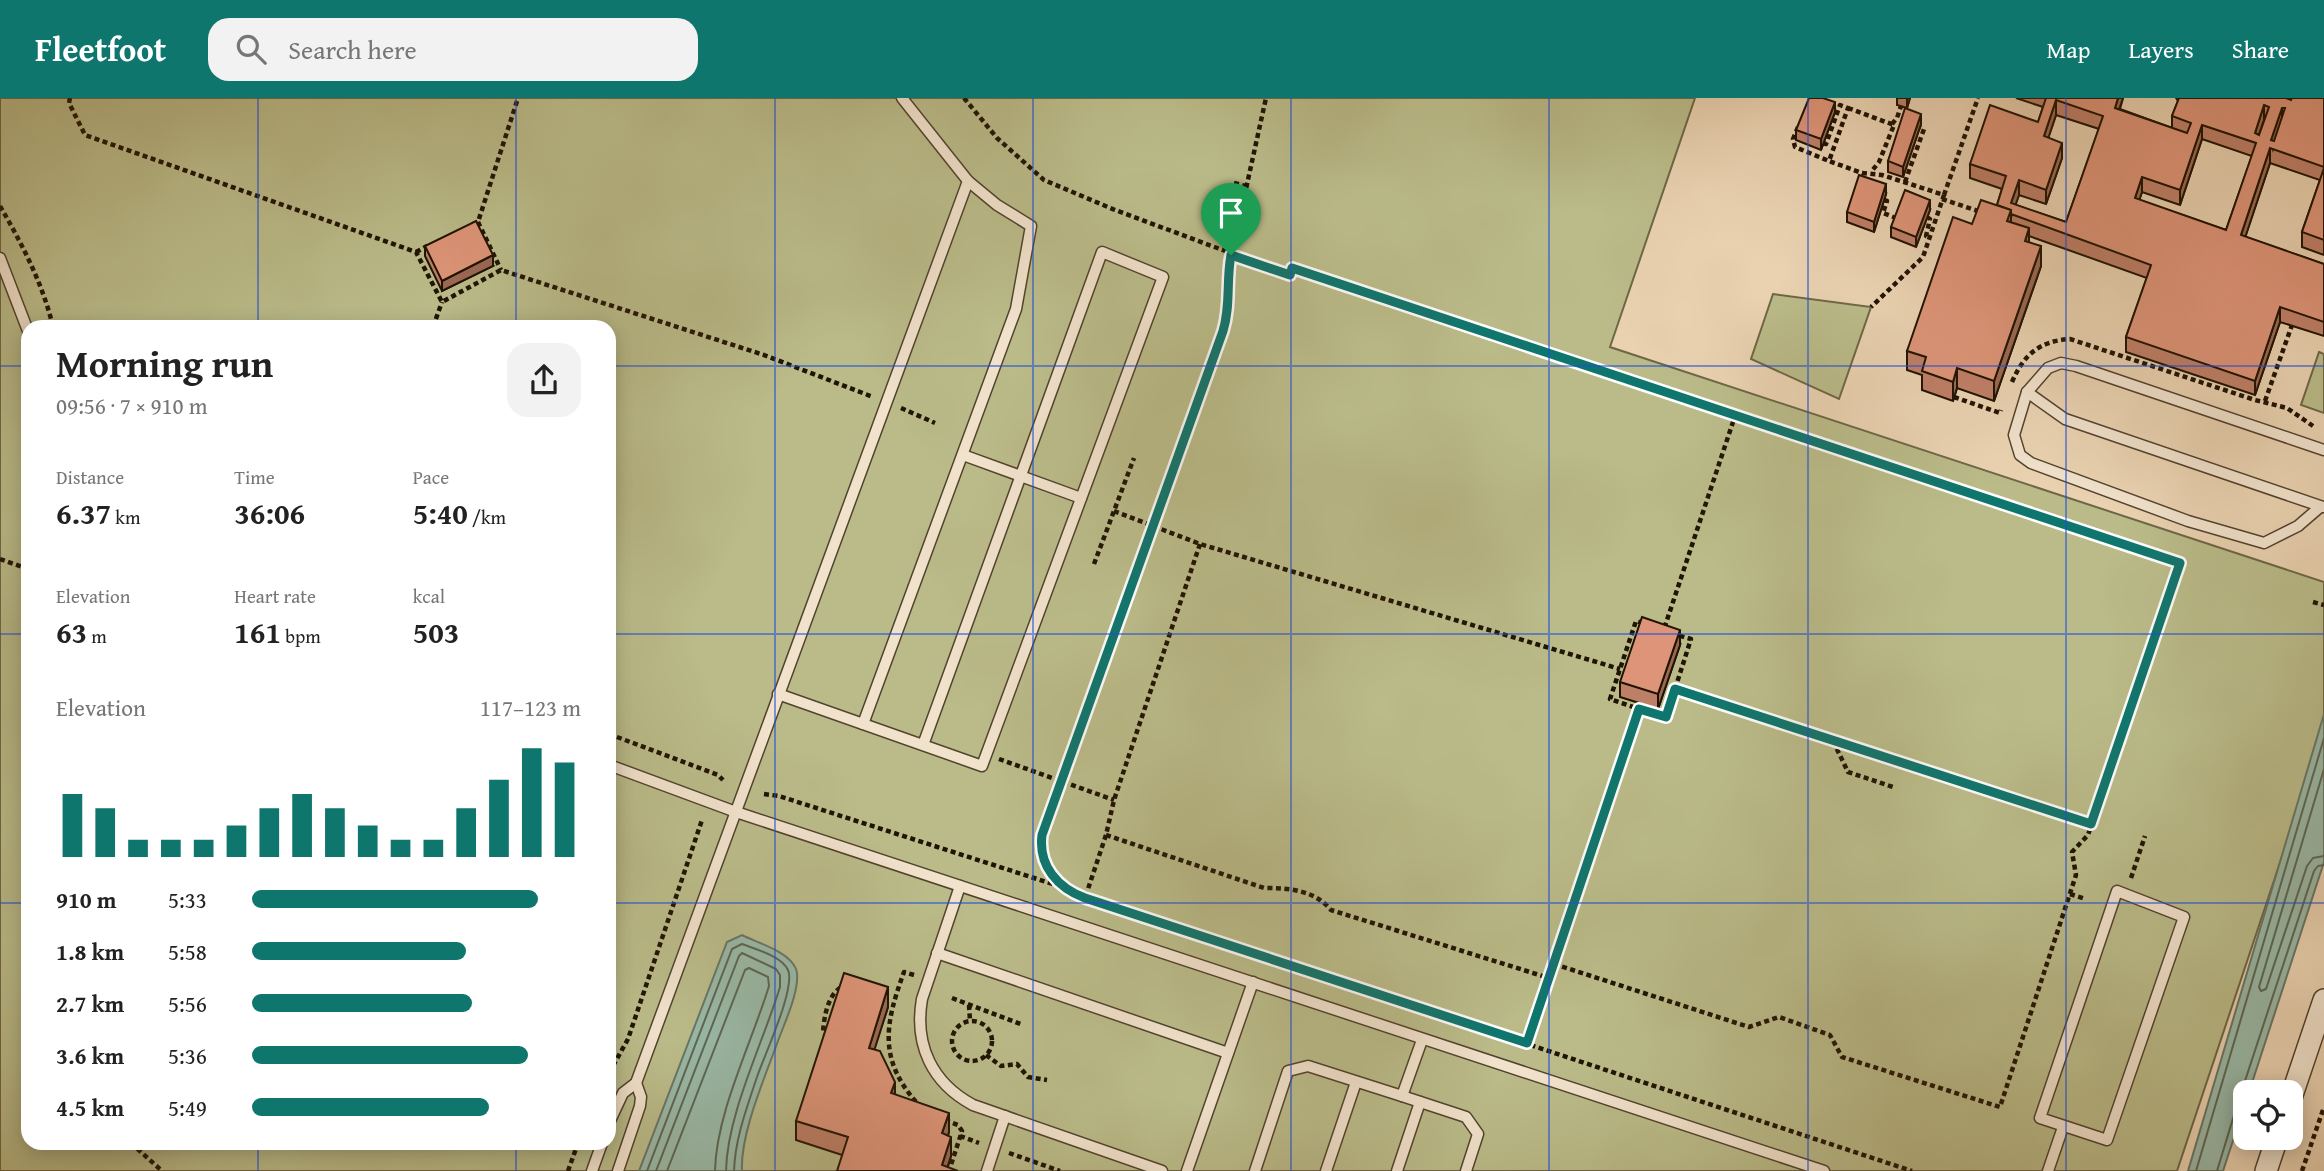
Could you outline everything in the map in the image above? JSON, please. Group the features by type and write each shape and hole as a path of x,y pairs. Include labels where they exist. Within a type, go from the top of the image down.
{"street":[{"path":"2297,1080 2324,1000"},
{"path":"2266,1171 2273,1150"}],"lane":[{"path":"863,724 1016,309 1031,226 997,205 968,181 902,98"},
{"path":"616,1107 622,1093 636,1083 968,181"},
{"path":"778,694 982,766 1163,276 1102,251 923,745"},
{"path":"0,258 24,320"},
{"path":"2322,507 2298,526 2264,543 2188,521 2031,463 2020,455 2014,435 2027,392 2048,368 2061,363 2324,450"},
{"path":"2027,392 2065,419 2322,507"},
{"path":"963,455 1081,498"},
{"path":"616,768 736,812 1824,1171"},
{"path":"960,886 919,1015 924,1050 936,1075 960,1098 1162,1171"},
{"path":"2118,891 2185,917 2107,1140 2063,1127 2040,1118 2118,891"},
{"path":"937,953 1228,1053"},
{"path":"1187,1171 1253,982"},
{"path":"1402,1096 1422,1040"},
{"path":"1255,1171 1288,1071 1308,1066 1466,1117 1478,1134 1466,1171"},
{"path":"1326,1171 1356,1082"},
{"path":"618,1171 640,1106 641,1097 636,1083"},
{"path":"1397,1171 1420,1102"},
{"path":"987,1171 1005,1116"},
{"path":"2048,1171 2063,1127"},
{"path":"592,1171 600,1150"}],"path":[{"path":"71,98 69,103 85,135 416,252 442,302"},
{"path":"501,270 478,222 518,98"},
{"path":"964,98 997,138 1044,180 1231,255 1290,275 1292,268 2180,563 2088,835 2072,852 2076,875 2000,1107 1842,1057 1830,1035 1779,1017 1749,1027 1554,964"},
{"path":"1062,887 1045,862 1041,843 1228,316 1230,289 1227,275 1266,98"},
{"path":"1871,307 1923,257 1978,98"},
{"path":"1823,143 1826,144 1840,105 1892,124"},
{"path":"1870,173 1886,147 1894,125 1892,124 1901,106"},
{"path":"1829,161 1848,108"},
{"path":"1799,125 1793,139 1795,147 1862,173 1882,174 1987,214"},
{"path":"1904,195 1924,129 1919,127"},
{"path":"1882,174 1885,167"},
{"path":"1858,184 1862,173"},
{"path":"1234,183 1246,186"},
{"path":"1884,200 1887,201 1883,213 1896,218"},
{"path":"0,206 21,243 47,302 51,320"},
{"path":"1891,230 1900,206"},
{"path":"1927,218 1930,219 1926,236 1929,238"},
{"path":"466,228 478,222"},
{"path":"416,252 440,240"},
{"path":"436,320 442,302 501,270 764,355 874,397"},
{"path":"2265,401 2292,325"},
{"path":"900,408 935,423"},
{"path":"1663,630 1735,416"},
{"path":"1094,564 1134,458"},
{"path":"1114,512 1200,544 1620,669"},
{"path":"1085,898 1106,835 1114,800 1200,544"},
{"path":"0,559 21,566"},
{"path":"2313,602 2324,605"},
{"path":"1636,621 1691,639 1666,717 1610,699 1620,669 1636,621"},
{"path":"1675,689 2091,824"},
{"path":"1527,1043 1639,709"},
{"path":"616,737 719,775 723,780"},
{"path":"1833,740 1847,772 1893,787"},
{"path":"1014,765 1114,800"},
{"path":"716,783 719,775"},
{"path":"764,794 779,796 1062,887 1085,898 1912,1171"},
{"path":"616,1060 628,1039 702,820"},
{"path":"1106,835 1264,888 1286,888 1321,898 1331,911 1549,978"},
{"path":"2125,895 2145,836"},
{"path":"2070,894 2086,899"},
{"path":"830,1037 823,1033 831,999 838,988 849,984"},
{"path":"952,998 1023,1025"},
{"path":"970,1005 970,1021"},
{"path":"970,1021 982,1023 990,1033 991,1046 986,1055 978,1060 966,1060 953,1046 954,1033 962,1023 970,1021"},
{"path":"948,1055 956,1052"},
{"path":"986,1055 1001,1066 1017,1064 1028,1077 1047,1080"},
{"path":"2302,1171 2324,1107"},
{"path":"960,1136 986,1145"},
{"path":"139,1150 162,1171"},
{"path":"568,1171 576,1150"},
{"path":"1002,1151 1060,1171"}],"green space":[{"path":"0,98 1695,98 1610,347 2324,582 2324,731 2177,1171 0,1171"},
{"path":"1773,294 1871,307 1839,399 1751,359"},
{"path":"2319,352 2324,354 2324,413 2301,405"}],"water":[{"path":"2324,714 2324,862 2253,1080 2233,1080 2233,1141 2223,1171 2188,1171"},
{"path":"742,935 787,957 796,969 797,985 749,1123 742,1156 742,1171 639,1171 727,942"}],"building":[{"path":"1809,98 1823,98 1835,102 1821,139 1796,130"},
{"path":"2046,98 2118,98 2115,108 2187,133 2191,123 2172,116 2179,98 2324,98 2324,167 2270,148 2241,235 2324,264 2324,322 2280,307 2255,381 2126,337 2151,265 2011,214 2011,210 1997,205 2006,176 1970,164 1990,105 2038,122","holes":["2056,100 2103,116 2066,222 2011,203 2019,180 2046,190 2062,143 2044,136","2264,105 2269,107 2259,135 2255,133","2282,108 2285,108 2274,141 2271,140","2202,125 2256,143 2226,230 2135,198 2142,177 2180,190"]},
{"path":"1905,108 1921,114 1903,167 1888,161"},
{"path":"2324,168 2324,240 2302,232"},
{"path":"1859,175 1886,184 1874,222 1847,212"},
{"path":"1905,190 1930,200 1916,237 1891,227"},
{"path":"1981,200 2011,210 2007,221 2029,228 2025,241 2041,246 1994,381 1957,368 1953,382 1922,371 1926,357 1907,351 1953,217 1972,224"},
{"path":"476,221 493,255 442,281 425,246"},
{"path":"1642,617 1680,630 1658,694 1620,682"},
{"path":"844,973 888,987 869,1048 880,1051 895,1082 891,1093 949,1113 942,1133 951,1137 942,1165 958,1171 837,1171 848,1137 796,1121"}],"route":[{"path":"1231,255 1290,275 1292,268 2180,563 2091,824 1675,689 1666,717 1639,709 1527,1043 1085,898 1062,887 1045,862 1042,835 1228,316 1230,289 1227,275 1231,255"}]}
